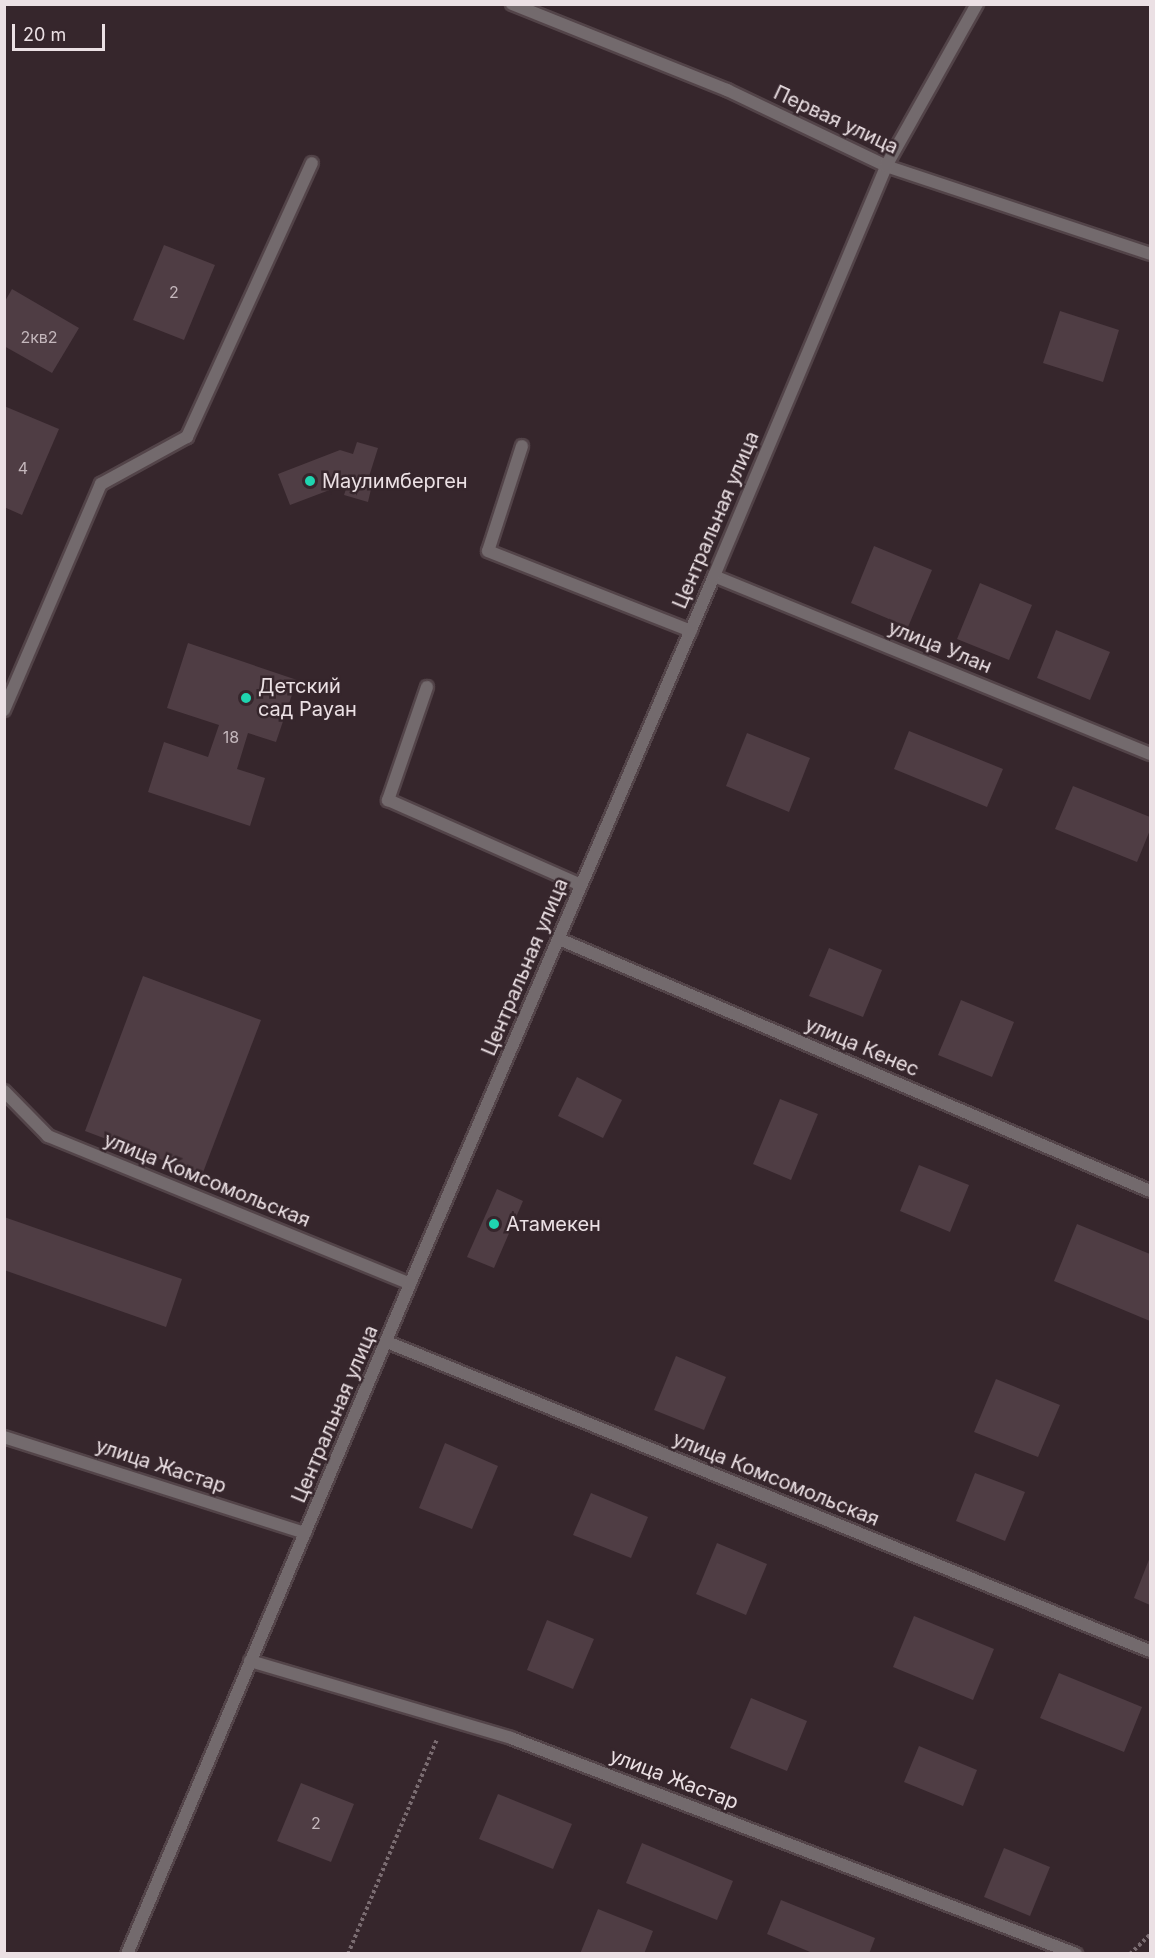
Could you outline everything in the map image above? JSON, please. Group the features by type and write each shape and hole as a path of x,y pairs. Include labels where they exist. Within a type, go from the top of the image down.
{"street":[{"name":"Первая улица","path":"512,4 727,90 886,166 1150,254"},
{"name":"Центральная улица","path":"127,1953 410,1284 691,631 886,166 977,4"},
{"path":"4,710 101,484 187,437 312,163"},
{"path":"522,446 488,551 691,631"},
{"name":"улица Улан","path":"714,576 1150,754"},
{"path":"426,687 388,800 581,885"},
{"name":"улица Кенес","path":"559,939 1150,1191"},
{"name":"улица Комсомольская","path":"4,1091 48,1136 410,1284"},
{"name":"улица Комсомольская","path":"387,1342 1150,1651"},
{"name":"улица Жастар","path":"4,1437 305,1533"},
{"name":"улица Жастар","path":"250,1661 511,1738 1076,1953"}],"path":[{"path":"348,1953 445,1719"},
{"path":"1130,1953 1150,1935"}],"building":[{"path":"164,245 215,265 184,340 133,320"},
{"path":"12,289 79,328 52,373 4,346 4,303"},
{"path":"1060,311 1119,330 1103,382 1043,363"},
{"path":"4,406 59,429 22,515 4,507"},
{"path":"357,442 378,448 367,483 372,485 368,502 344,495 348,483 290,505 278,474 340,450 353,454"},
{"path":"874,546 932,570 908,627 851,603"},
{"path":"980,583 1032,605 1009,660 957,639"},
{"path":"1056,630 1110,652 1090,700 1037,678"},
{"path":"188,643 297,680 276,742 248,733 237,769 265,778 250,826 148,792 164,742 208,757 219,725 167,708"},
{"path":"909,731 1003,769 987,807 894,769"},
{"path":"747,733 810,758 789,812 726,786"},
{"path":"1073,786 1150,817 1150,830 1137,862 1055,829"},
{"path":"829,948 882,970 863,1017 809,996"},
{"path":"143,976 261,1020 202,1175 85,1131"},
{"path":"961,1000 1014,1022 992,1077 938,1055"},
{"path":"577,1077 622,1100 603,1138 558,1116"},
{"path":"780,1099 818,1114 791,1180 753,1164"},
{"path":"919,1165 969,1185 950,1232 900,1211"},
{"path":"497,1189 523,1201 494,1268 467,1257"},
{"path":"4,1217 182,1279 166,1327 4,1270"},
{"path":"1077,1224 1150,1254 1150,1321 1054,1281"},
{"path":"676,1356 726,1377 704,1430 654,1410"},
{"path":"996,1379 1060,1405 1038,1457 974,1432"},
{"path":"445,1443 498,1466 472,1529 419,1508"},
{"path":"975,1473 1025,1492 1005,1541 956,1521"},
{"path":"591,1493 648,1517 631,1558 573,1535"},
{"path":"717,1543 767,1564 746,1615 696,1594"},
{"path":"1150,1557 1150,1605 1134,1598"},
{"path":"914,1616 994,1649 973,1700 893,1667"},
{"path":"547,1620 594,1639 573,1689 527,1670"},
{"path":"1059,1673 1142,1707 1124,1752 1040,1718"},
{"path":"751,1698 807,1721 787,1771 730,1748"},
{"path":"919,1746 977,1770 963,1806 904,1782"},
{"path":"301,1783 354,1804 331,1862 277,1841"},
{"path":"498,1794 572,1824 553,1869 479,1839"},
{"path":"642,1843 733,1881 717,1920 626,1883"},
{"path":"1004,1848 1050,1867 1030,1916 984,1897"},
{"path":"781,1900 875,1938 869,1954 815,1954 767,1934"},
{"path":"598,1909 653,1931 644,1954 580,1954"}],"place":[{"name":"Маулимберген","path":"310,481"},
{"name":"Детский сад Рауан","path":"246,698"},
{"name":"Атамекен","path":"494,1224"}]}
